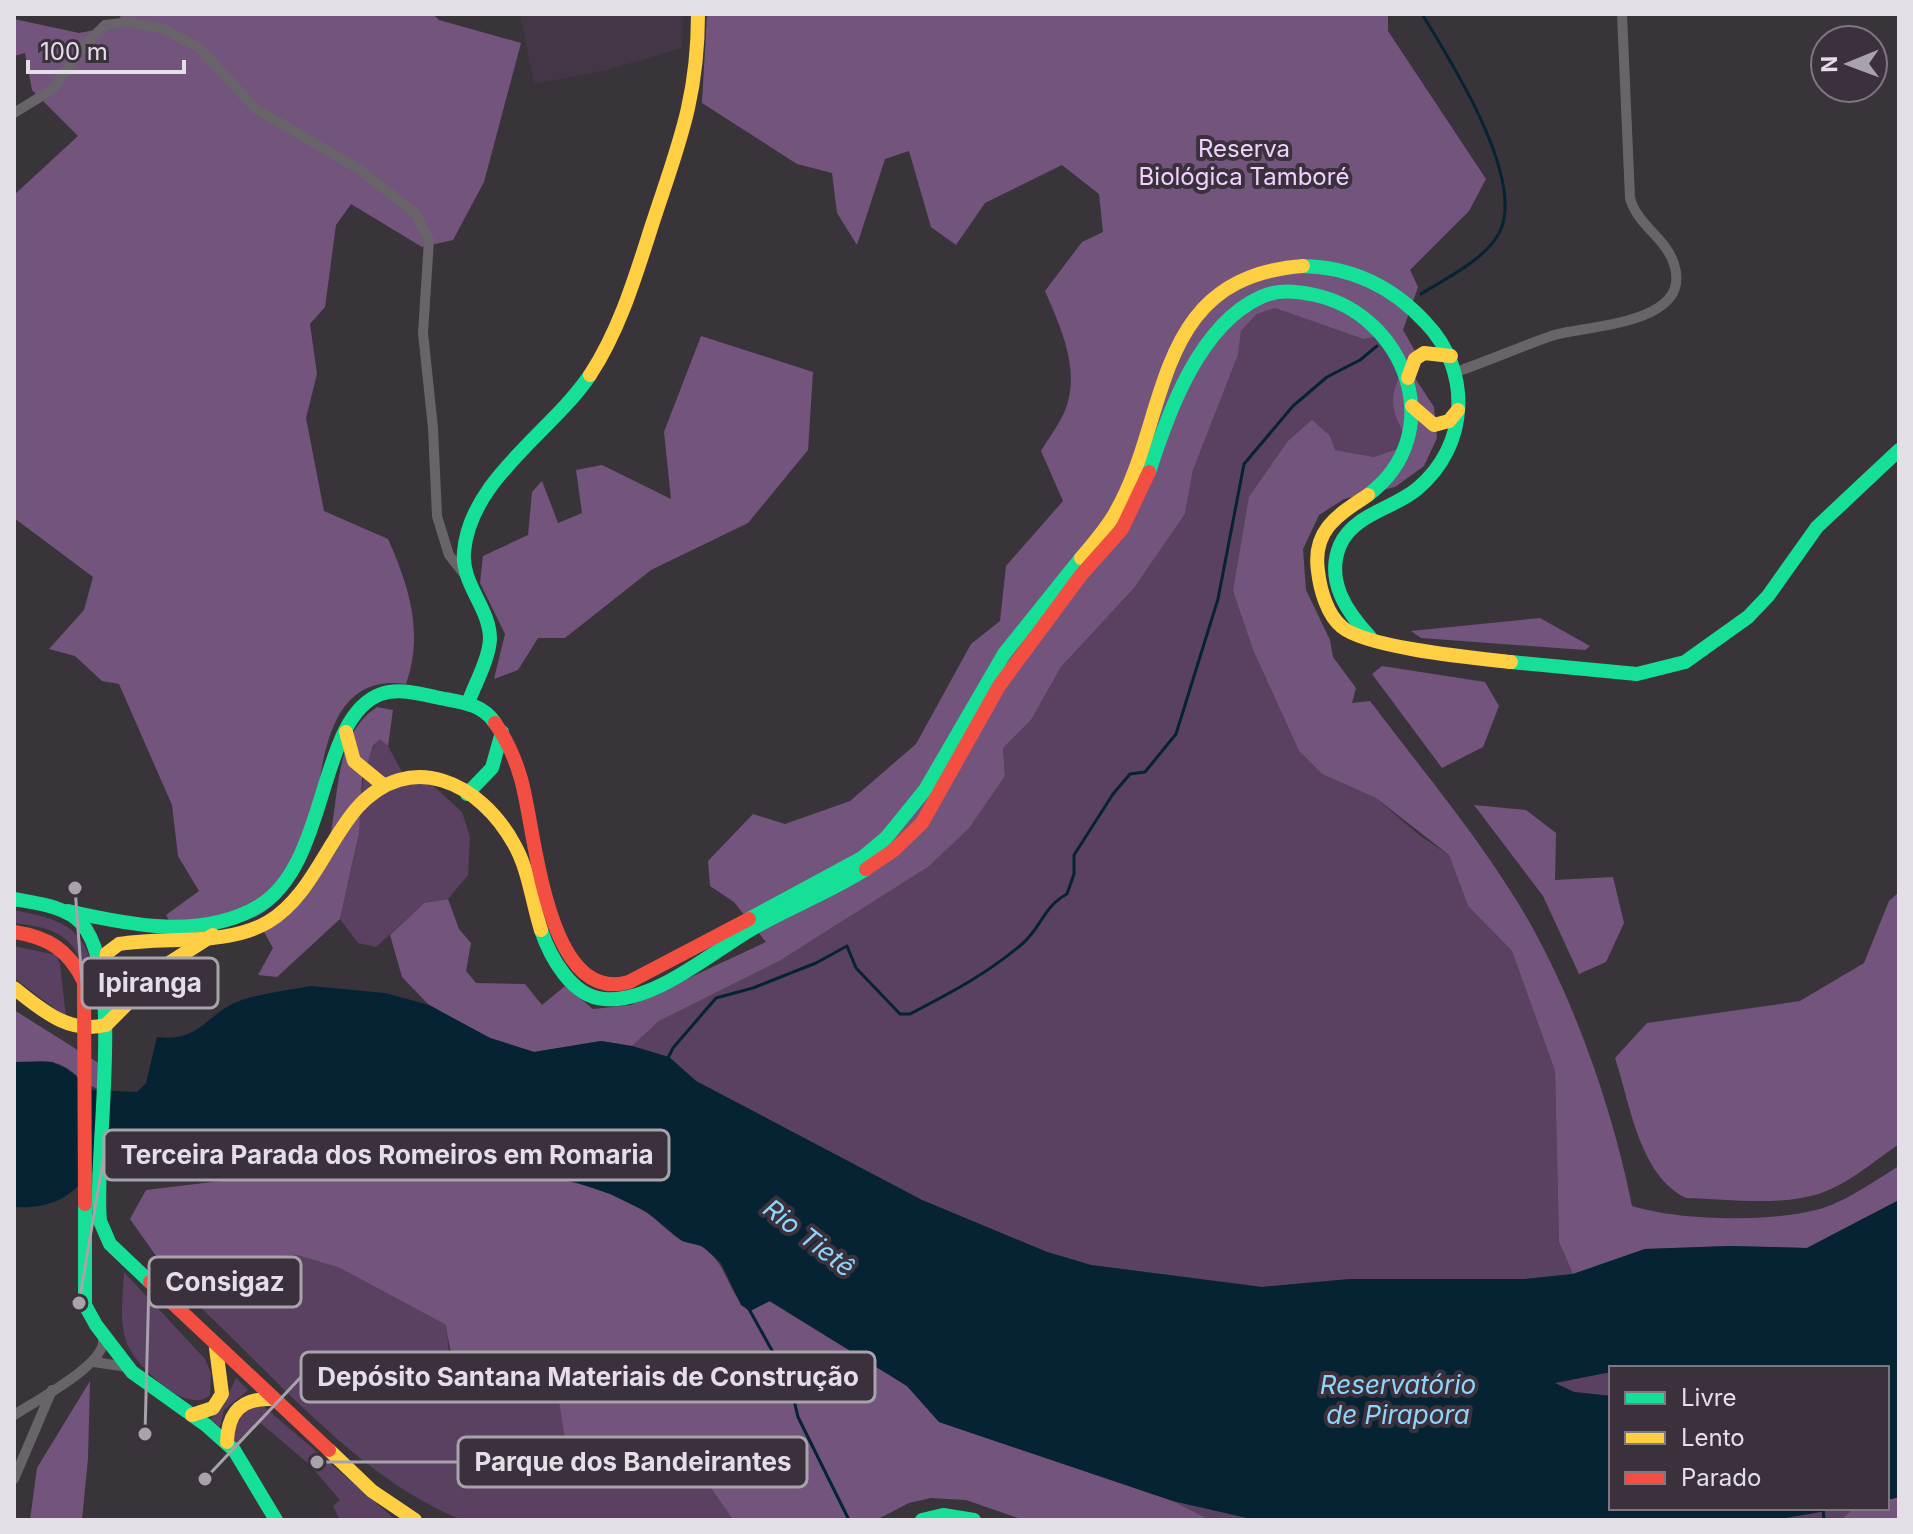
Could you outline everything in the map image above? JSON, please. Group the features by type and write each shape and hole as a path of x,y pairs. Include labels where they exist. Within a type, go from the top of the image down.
{"main road":[{"path":"468,703 490,641 490,632 465,576 464,549 479,509 515,457 579,393 608,345 689,115 697,73 698,14"},
{"path":"14,899 129,926 170,927 232,918 262,906 287,882 303,854 346,731 359,709 382,693 412,693 468,703 489,715 502,730 525,790 553,929 576,965 600,982 612,985 646,975 862,858 885,841 921,800 971,705 1006,651 1115,514 1182,338 1203,310 1228,290 1256,275 1282,267 1310,266 1357,274 1399,295 1437,334 1459,371 1460,408 1446,453 1420,487 1363,519 1341,542 1336,557 1337,586 1349,614 1370,637"},
{"path":"276,1520 252,1475 227,1442 127,1367 102,1335 85,1305 103,988 107,953 119,944 251,928 283,910 371,792 382,784 406,776 435,776 467,794 496,819 514,842 525,871 539,931 553,963 594,998 620,999 643,991 761,923 871,866 920,825 961,757 975,726 1009,675 1083,574 1126,525 1171,407 1224,324 1244,307 1270,293 1330,299 1346,305 1382,329 1408,378 1412,406 1409,435 1398,462 1376,489 1336,516 1319,541 1318,573 1334,618 1351,633 1436,651 1592,671 1638,674 1673,667 1730,633 1758,607 1821,522 1899,450"},
{"path":"1408,378 1415,359 1424,353 1451,356"},
{"path":"1412,406 1434,425 1449,421 1460,408"},
{"path":"467,794 488,779 496,760 502,730"},
{"path":"346,731 354,761 382,784"},
{"path":"56,909 73,917 90,933 103,988"},
{"path":"14,932 47,939 66,950 84,982 90,1199 110,1244 215,1347 372,1491 415,1520"},
{"path":"14,988 72,1027 96,1029 106,1025 150,974 169,959 213,935"},
{"path":"192,1415 213,1408 222,1394 215,1347"},
{"path":"227,1442 228,1422 234,1408 247,1399 272,1399"},
{"path":"922,1520 943,1515 974,1520"}],"street":[{"path":"1459,371 1554,335 1606,327 1646,314 1662,305 1671,292 1676,276 1674,263 1638,217 1630,198 1622,14"},
{"path":"14,113 53,89 83,47 105,25 130,22 163,29 198,47 256,109 359,169 416,214 429,240 423,333 433,428 437,516 449,555 465,576"},
{"path":"14,1415 94,1362 103,1349 102,1335"},
{"path":"94,1362 127,1367"},
{"path":"14,1479 52,1390"}],"shaded area":[{"path":"520,14 683,14 682,48 607,70 534,84"},
{"path":"1275,308 1363,339 1387,335 1399,349 1406,432 1403,447 1374,457 1335,450 1330,436 1233,591 1253,650 1299,751 1322,774 1376,798 1419,835 1449,855 1468,906 1512,951 1555,1071 1559,1242 1573,1274 1525,1279 1350,1279 1262,1287 1091,1265 1047,1252 922,1200 696,1081 669,1057 632,1046 659,1021 781,960 928,867 1005,776 1003,748 1031,720 1061,667 1134,588 1185,514 1193,470 1238,355 1241,331 1257,314"},
{"path":"380,738 388,746 406,780 428,781 462,812 470,837 468,875 448,899 424,903 376,947 358,943 340,919 356,845 365,772"},
{"path":"14,910 61,923 78,937 90,959 81,961 69,943 54,932 14,923"},
{"path":"14,946 56,955 60,964 66,1017 14,978"},
{"path":"297,1255 340,1268 446,1325 450,1360 465,1385 521,1398 556,1384 565,1438 638,1465 653,1458 705,1479 733,1520 462,1520 425,1502 356,1455 201,1308 218,1282 244,1258"},
{"path":"124,1272 205,1359 211,1373 210,1395 200,1400 176,1394 150,1374 131,1351 123,1324"},
{"path":"1609,1372 1609,1396 1574,1392 1553,1383"},
{"path":"236,1378 248,1390 224,1410 220,1427 210,1419 222,1408"},
{"path":"261,1404 396,1520 340,1520 333,1506 340,1500 309,1464 258,1421 237,1446 233,1435 238,1412"},
{"path":"1173,1501 1256,1520 1210,1520"},
{"path":"1832,1510 1852,1510 1841,1520 1774,1520"}],"green space":[{"path":"120,14 433,14 439,20 521,43 484,182 453,240 422,247 351,204 336,225 325,307 310,324 317,374 306,418 324,511 388,539 408,592 414,646 406,684 376,685 355,696 339,715 322,768 307,848 282,896 257,916 226,924 172,926 166,915 199,891 178,856 172,805 119,684 102,681 75,656 49,649 84,610 93,577 14,518 14,195 78,136 32,90 25,53 14,56 14,19 79,33 121,25"},
{"name":"Reserva Biológica Tamboré","path":"707,14 1388,14 1388,31 1486,179 1469,211 1410,270 1418,287 1403,330 1419,358 1415,378 1434,407 1437,438 1424,466 1395,487 1344,499 1319,515 1303,549 1306,590 1330,640 1333,657 1356,688 1352,703 1370,701 1481,847 1535,932 1587,1047 1613,1128 1632,1206 1701,1217 1754,1218 1803,1213 1843,1200 1899,1166 1899,1200 1807,1248 1730,1246 1645,1249 1573,1274 1559,1242 1555,1071 1512,951 1468,906 1449,855 1376,798 1322,774 1299,751 1253,650 1233,591 1249,497 1288,441 1312,420 1330,436 1335,450 1374,457 1403,447 1404,441 1393,398 1404,364 1387,335 1363,339 1275,308 1257,314 1241,331 1238,355 1193,470 1185,514 1134,588 1061,667 1031,720 1003,748 1005,776 969,828 928,867 781,960 659,1021 632,1046 601,1041 534,1052 490,1038 429,1005 402,977 390,935 424,903 448,899 459,929 471,943 466,971 476,983 525,984 542,1005 565,986 593,1009 631,1005 766,942 734,902 710,886 708,861 753,814 785,824 850,801 916,744 971,644 1000,621 1006,566 1063,501 1041,451 1064,413 1069,398 1070,366 1063,335 1045,291 1082,242 1103,232 1099,194 1062,165 985,203 956,245 931,227 909,151 885,159 857,245 837,213 832,173 797,164 702,103"},
{"path":"701,336 813,372 808,450 748,523 651,570 565,638 538,638 518,670 494,679 505,634 480,583 483,556 528,535 532,492 542,481 558,523 582,513 576,470 602,465 671,499 664,432"},
{"path":"1540,618 1590,646 1585,650 1421,638 1411,631"},
{"path":"1382,666 1485,682 1499,706 1483,747 1442,768 1372,674"},
{"path":"377,707 393,710 388,746 380,739 373,746 362,779 359,833 340,919 277,977 258,975 273,948 263,930 296,907 316,879 328,848 344,755 356,728"},
{"path":"1474,805 1526,810 1556,833 1555,880 1613,877 1624,923 1606,962 1579,974 1543,896"},
{"path":"1899,892 1899,1144 1838,1186 1815,1195 1750,1201 1686,1198 1670,1187 1657,1173 1638,1136 1615,1058 1647,1023 1800,1001 1864,963 1889,901"},
{"path":"14,1010 108,1069 107,1091 92,1086 67,1068 52,1062 14,1062"},
{"path":"452,1169 552,1178 601,1190 624,1200 647,1213 681,1240 701,1246 712,1255 737,1297 750,1311 769,1301 907,1386 939,1422 1173,1501 1210,1520 1024,1520 966,1500 931,1498 909,1503 876,1520 733,1520 705,1479 653,1458 619,1467 585,1462 565,1439 556,1384 511,1397 494,1398 479,1394 467,1385 458,1371 446,1325 340,1268 297,1255 244,1258 218,1282 201,1308 173,1280 130,1219 146,1190 312,1170"},
{"path":"90,1381 88,1458 82,1520 30,1520 37,1468"},
{"path":"1899,1497 1899,1520 1841,1520 1852,1510 1889,1510 1889,1500"}],"water":[{"name":"Reservatório de Pirapora","path":"311,986 385,993 429,1005 490,1038 534,1052 601,1041 632,1046 669,1057 696,1081 922,1200 1047,1252 1091,1265 1262,1287 1350,1279 1525,1279 1573,1274 1645,1249 1730,1246 1807,1248 1899,1200 1899,1497 1889,1500 1889,1366 1609,1366 1609,1372 1555,1383 1574,1392 1609,1396 1609,1510 1832,1510 1774,1520 1256,1520 1173,1501 939,1422 907,1386 770,1301 750,1311 741,1305 721,1263 702,1246 682,1241 647,1212 610,1194 560,1177 435,1161 274,1161 155,1177 127,1170 89,1172 74,1190 57,1201 14,1207 14,1062 52,1062 67,1069 93,1090 137,1092 146,1083 157,1037 184,1035 230,1005"}],"waterway":[{"path":"1421,294 1487,249 1501,229 1505,206 1502,179 1481,119 1422,14"},
{"path":"667,1060 673,1048 716,998 753,988 816,963 847,946 856,968 900,1014 910,1014 982,974 1028,938 1053,905 1067,894 1074,874 1074,855 1113,794 1130,774 1145,772 1176,734 1218,599 1244,464 1293,406 1327,377 1360,360 1377,346"},
{"path":"749,1309 790,1383 798,1417 848,1518"},
{"path":"1823,1510 1824,1520"}],"traffic: fast":[{"path":"1303,266 1355,275 1400,299 1441,342 1457,385 1455,430 1447,452 1434,471 1407,496 1355,526 1340,545 1336,558 1337,583 1346,606 1370,637"},
{"path":"1149,472 1176,398 1203,349 1239,310 1261,297 1294,292 1315,295 1347,307 1373,326 1393,351 1406,380 1411,410 1407,441 1393,470 1368,495"},
{"path":"468,703 490,639 486,617 464,564 470,526 496,479 590,375"},
{"path":"1511,662 1637,674 1685,662 1748,617 1768,596 1817,527 1899,450"},
{"path":"749,919 862,858 886,838 925,790 1004,654 1081,558"},
{"path":"68,911 140,925 165,926 190,926 237,917 259,906 282,885 299,858 333,760 345,731 360,708 381,694 408,692 468,704 483,711 495,723"},
{"path":"467,794 492,768 502,732"},
{"path":"541,930 556,963 572,983 592,997 623,998 643,993 684,973 757,926 866,869"},
{"path":"14,899 68,913 82,924 95,949 105,1023 100,1221 110,1244 150,1282"},
{"path":"85,1204 85,1305 96,1325 132,1372 206,1425 234,1450 276,1520"},
{"path":"922,1520 943,1515 974,1520"}],"traffic: slow":[{"path":"590,375 610,340 625,304 677,148 690,99 698,14"},
{"path":"1081,558 1114,515 1132,477 1172,359 1191,325 1217,296 1253,276 1303,266"},
{"path":"1408,378 1415,359 1424,353 1451,356"},
{"path":"1412,406 1434,425 1449,421 1458,410"},
{"path":"1368,495 1337,517 1323,534 1319,545 1320,586 1328,609 1337,622 1355,634 1374,641 1448,655 1511,662"},
{"path":"346,732 354,761 382,784"},
{"path":"103,980 107,953 119,944 214,938 251,930 268,922 295,899 357,808 378,790 399,780 421,777 443,781 463,790 483,804 500,822 523,864 541,930"},
{"path":"14,988 45,1012 68,1023 92,1027 106,1025 166,965 213,935"},
{"path":"192,1415 213,1408 222,1394 216,1348"},
{"path":"227,1442 230,1422 238,1409 252,1401 272,1399"},
{"path":"329,1450 372,1491 415,1520"}],"traffic: jam":[{"path":"866,869 894,850 922,823 999,686 1081,575 1122,529 1149,472"},
{"path":"495,723 521,779 549,909 562,942 579,968 601,982 629,982 749,919"},
{"path":"14,932 37,937 56,947 72,961 84,982 85,1204"},
{"path":"150,1282 329,1450"}],"place":[{"name":"Ipiranga","path":"75,888"},
{"name":"Terceira Parada dos Romeiros em Romaria","path":"79,1303"},
{"name":"Consigaz","path":"145,1434"},
{"name":"Parque dos Bandeirantes","path":"317,1462"},
{"name":"Depósito Santana Materiais de Construção","path":"205,1479"}],"water label":[{"name":"Rio Tietê","path":"809,1238"}]}
